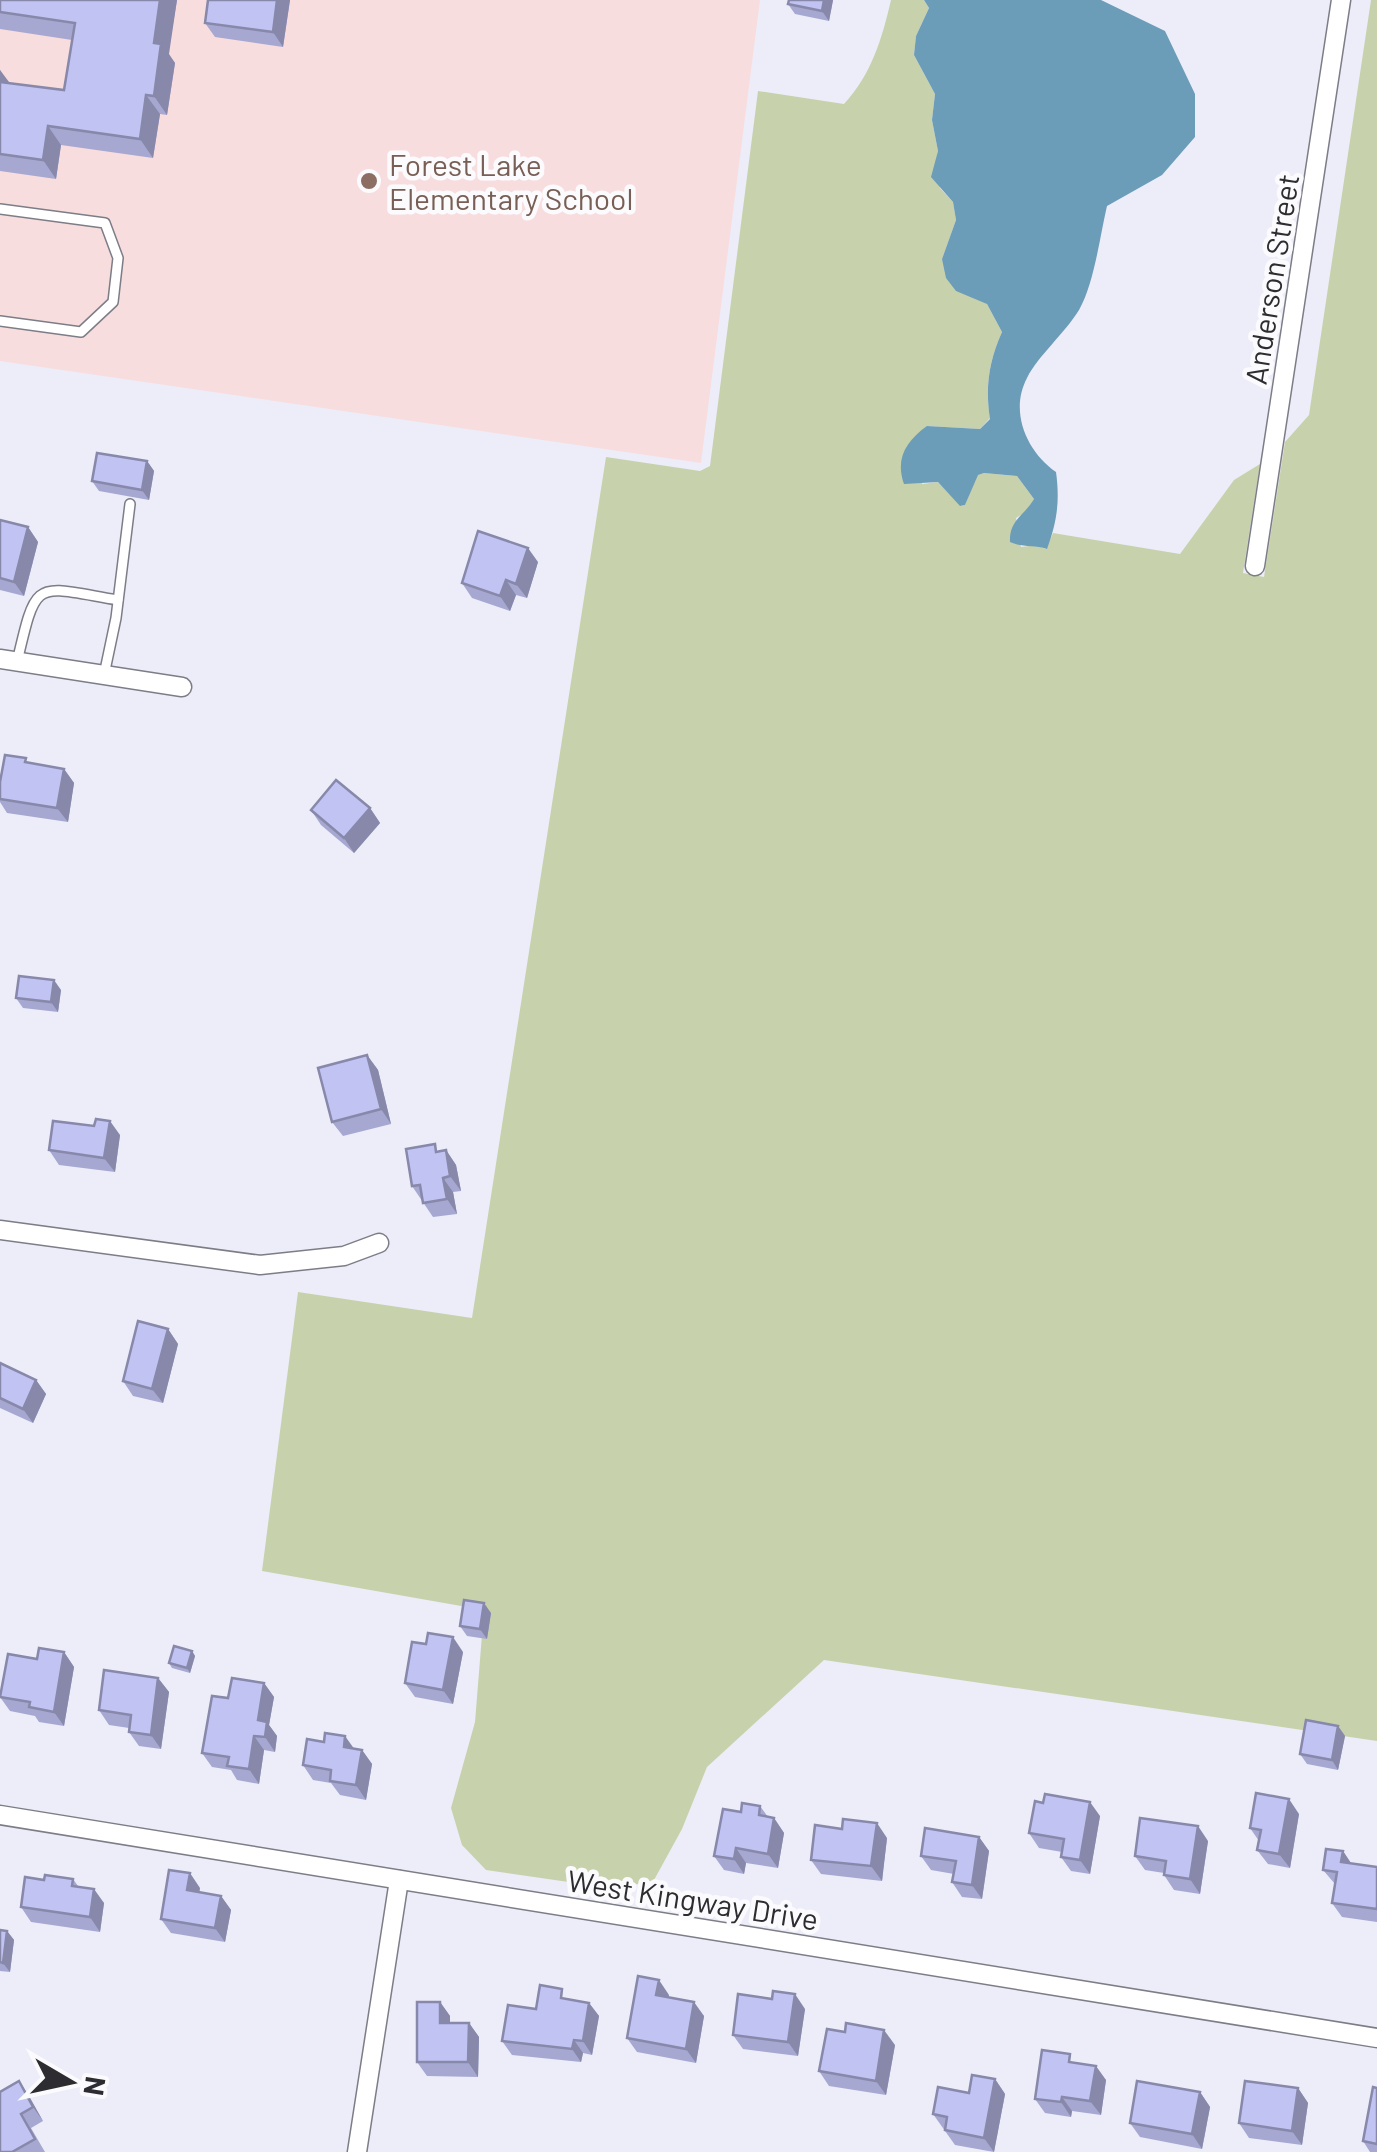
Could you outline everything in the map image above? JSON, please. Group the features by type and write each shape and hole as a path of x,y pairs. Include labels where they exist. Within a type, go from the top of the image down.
{"street":[{"name":"Anderson Street","path":"1255,566 1341,0"},
{"path":"9,660 182,686"},
{"path":"0,1230 260,1265 344,1256 379,1243"},
{"name":"West Kingway Drive","path":"0,1815 1377,2038"},
{"path":"357,2152 400,1880"}],"lane":[{"path":"0,209 105,224 118,258 114,302 81,332 0,321"},
{"path":"104,675 130,504"},
{"path":"9,660 30,604 38,595 49,590 118,600"}],"shaded area":[{"name":"Forest Lake Elementary School","path":"0,0 760,0 701,463 0,361"}],"green space":[{"path":"891,0 924,0 929,8 916,36 914,55 935,94 935,166 940,188 953,202 956,220 942,259 987,304 1002,332 989,374 990,418 980,429 927,426 922,484 938,482 961,506 965,505 977,475 1017,476 1034,499 1027,511 1016,518 1021,547 1036,545 1046,549 1053,533 1180,554 1234,480 1260,464 1243,573 1264,577 1285,442 1309,415 1371,0 1377,0 1377,1741 824,1660 707,1767 682,1829 654,1880 617,1889 486,1870 462,1845 451,1808 475,1722 484,1610 262,1571 298,1292 472,1318 606,457 700,471 710,466 758,91 844,104 874,56"}],"water":[{"path":"924,0 1101,0 1165,31 1195,94 1195,137 1162,175 1107,206 1093,274 1079,310 1032,370 1022,391 1021,417 1029,442 1056,472 1057,511 1047,549 1010,542 1015,523 1034,499 1017,476 978,475 965,505 960,506 938,482 904,484 904,451 927,426 980,429 990,419 989,374 1002,332 987,304 956,291 946,278 942,259 956,220 953,202 931,177 938,151 932,120 935,94 914,55 916,36 929,8"}],"building":[{"path":"0,0 160,0 154,43 161,44 154,96 146,95 140,139 48,126 43,160 0,154 0,82 64,90 75,23 0,12"},
{"path":"208,0 277,0 273,32 205,23"},
{"path":"789,0 824,0 822,11 788,4"},
{"path":"97,453 147,461 142,490 92,481"},
{"path":"0,520 28,527 14,582 0,578"},
{"path":"478,531 528,548 516,584 506,580 500,596 462,583"},
{"path":"5,755 64,769 57,808 0,799"},
{"path":"336,780 370,808 344,838 311,810"},
{"path":"19,976 54,980 51,1002 16,998"},
{"path":"367,1055 381,1109 332,1122 318,1068"},
{"path":"96,1119 110,1121 104,1158 49,1150 53,1121 94,1126"},
{"path":"435,1144 436,1152 446,1150 450,1176 443,1178 447,1199 423,1203 420,1185 412,1186 406,1149"},
{"path":"138,1321 168,1329 152,1389 123,1381"},
{"path":"0,1363 36,1380 23,1409 0,1398"},
{"path":"464,1600 484,1603 480,1629 460,1626"},
{"path":"428,1633 453,1637 443,1690 405,1683 412,1642 426,1644"},
{"path":"174,1646 192,1651 187,1668 169,1663"},
{"path":"39,1648 64,1652 54,1712 29,1707 30,1702 0,1697 8,1654 37,1659"},
{"path":"104,1670 158,1678 151,1735 129,1732 131,1715 99,1710"},
{"path":"232,1678 264,1683 258,1720 267,1722 265,1737 254,1736 249,1769 227,1766 229,1757 202,1753 212,1696 228,1698"},
{"path":"1306,1720 1338,1726 1332,1760 1300,1754"},
{"path":"325,1733 345,1736 344,1747 362,1750 356,1785 330,1781 331,1770 303,1765 307,1739 324,1742"},
{"path":"1256,1793 1289,1799 1279,1854 1257,1850 1261,1830 1250,1828"},
{"path":"1045,1794 1090,1802 1080,1860 1061,1857 1064,1839 1029,1833 1035,1801 1043,1803"},
{"path":"742,1803 760,1806 759,1815 774,1818 768,1854 736,1848 734,1859 714,1856 723,1809 741,1812"},
{"path":"1140,1818 1198,1826 1190,1879 1164,1875 1166,1861 1135,1856"},
{"path":"843,1819 877,1823 871,1866 811,1860 815,1825 842,1829"},
{"path":"925,1828 979,1837 972,1885 952,1882 956,1861 921,1856"},
{"path":"1326,1849 1343,1851 1341,1862 1377,1867 1377,1909 1332,1903 1337,1872 1323,1870"},
{"path":"169,1870 190,1873 187,1890 221,1896 215,1928 161,1919"},
{"path":"45,1875 73,1879 72,1886 94,1889 90,1917 21,1907 25,1877 44,1880"},
{"path":"0,1930 7,1931 3,1963 0,1962"},
{"path":"638,1976 659,1980 656,1995 694,2002 686,2049 627,2038"},
{"path":"540,1985 562,1989 561,1998 589,2003 583,2041 574,2040 572,2049 502,2041 508,2005 536,2009"},
{"path":"773,1991 795,1994 788,2042 733,2035 738,1994 772,1999"},
{"path":"417,2002 440,2002 440,2023 469,2023 468,2062 417,2062"},
{"path":"846,2023 884,2030 876,2081 819,2071 827,2029 845,2032"},
{"path":"1042,2050 1070,2054 1069,2062 1096,2066 1090,2101 1035,2099"},
{"path":"972,2075 995,2079 984,2138 945,2130 947,2117 933,2114 938,2087 969,2093"},
{"path":"19,2081 33,2107 21,2114 35,2139 12,2152 0,2152 0,2092"},
{"path":"1137,2081 1200,2092 1192,2134 1130,2123"},
{"path":"1245,2081 1298,2088 1292,2131 1239,2123"},
{"path":"1373,2087 1377,2088 1377,2144 1363,2141"}],"place":[{"name":"Forest Lake Elementary School","path":"369,181"}]}
